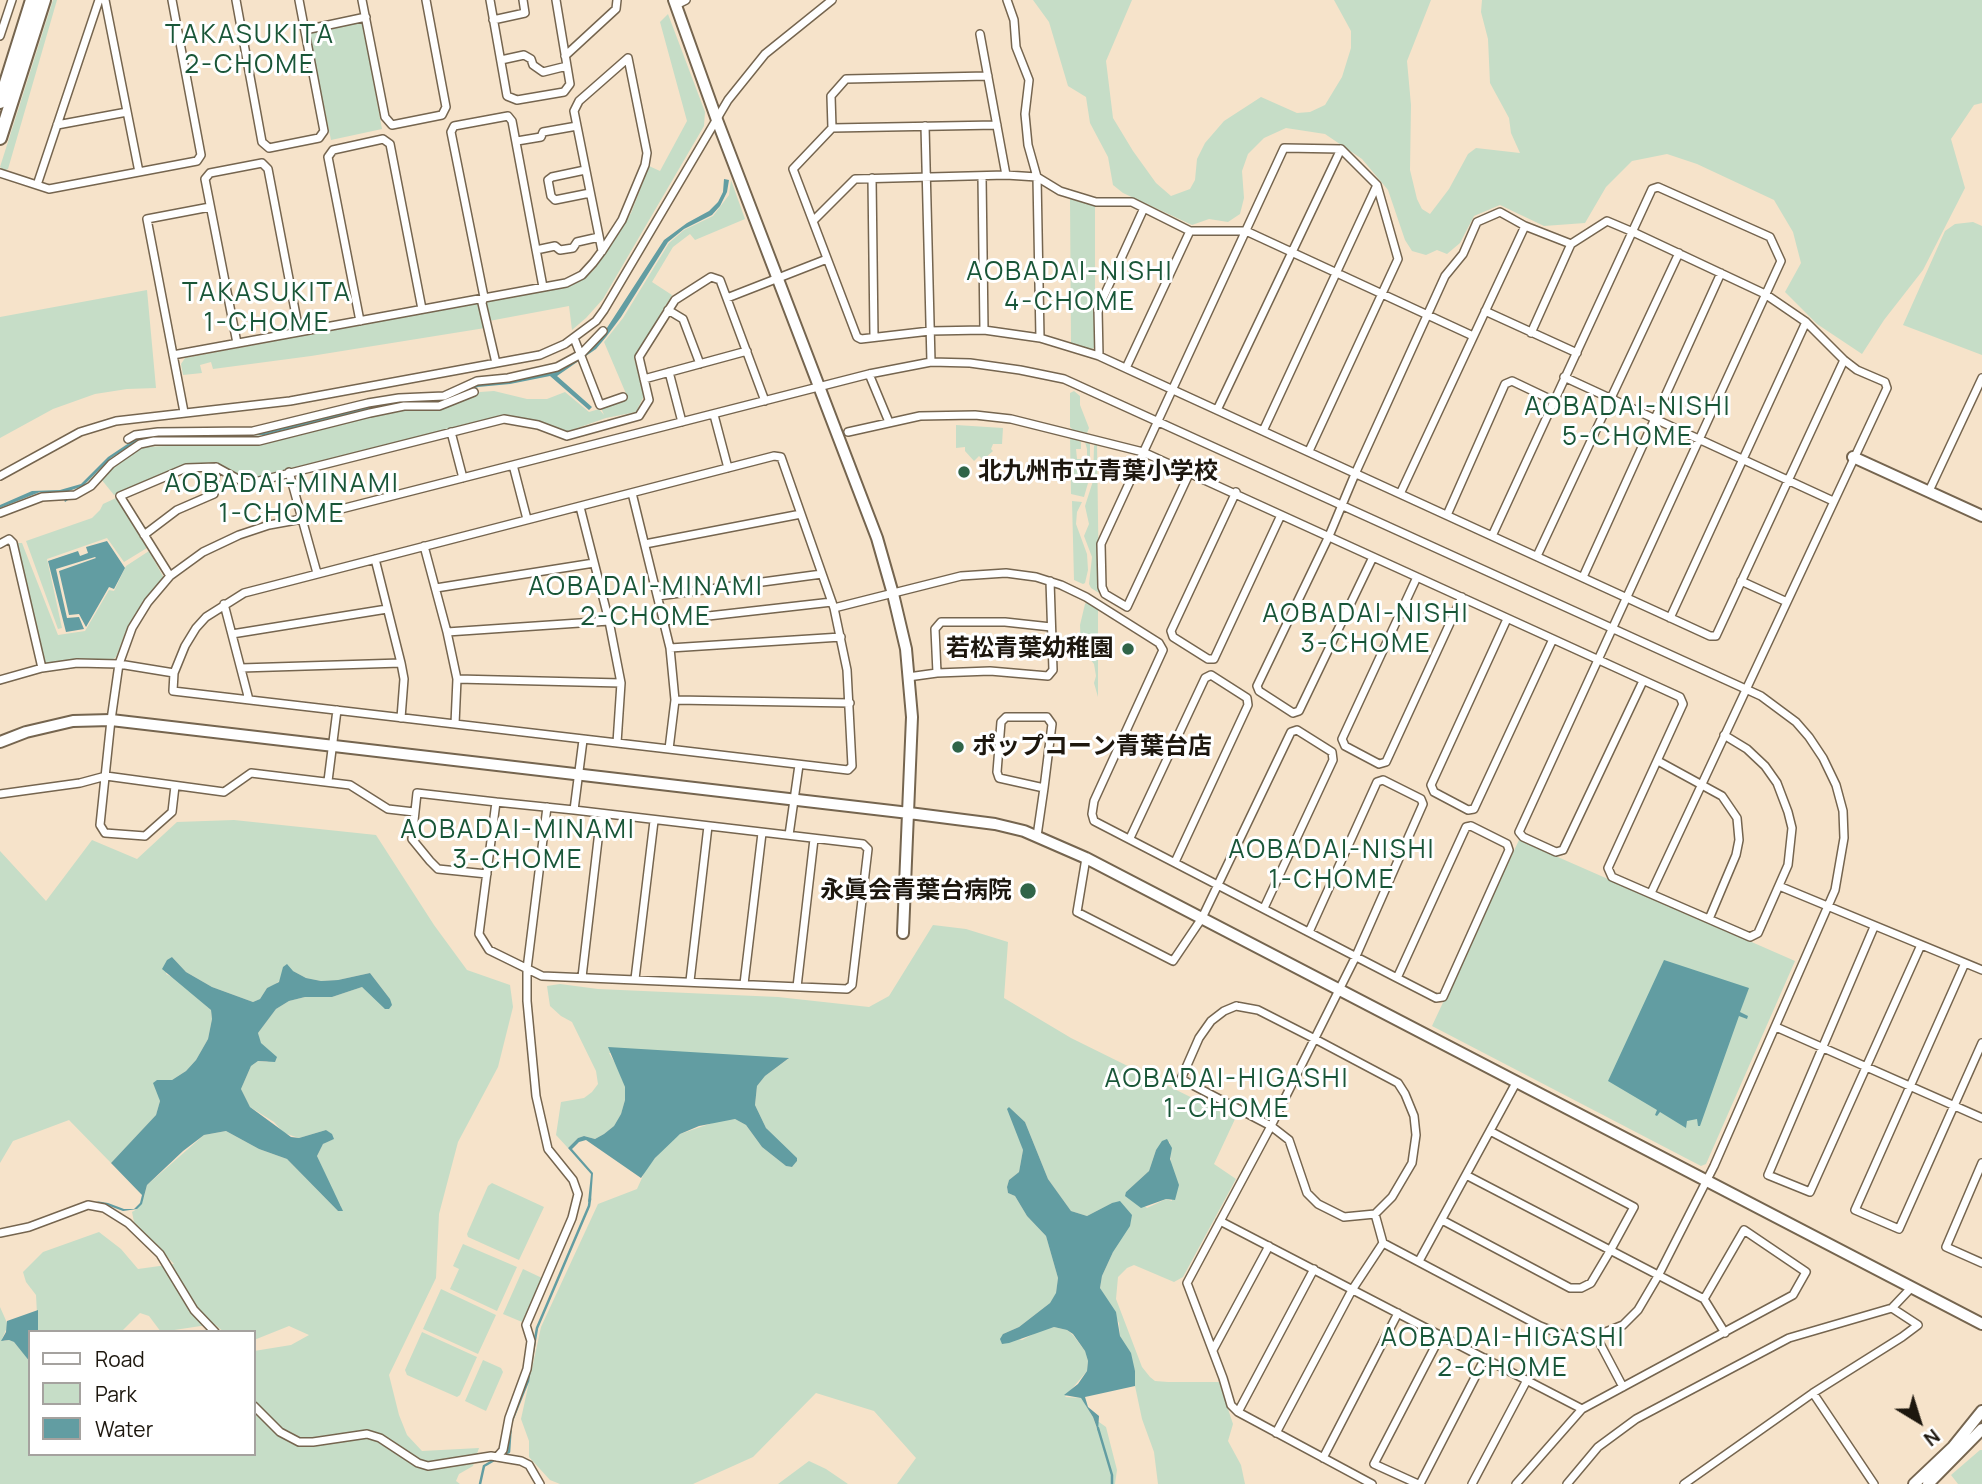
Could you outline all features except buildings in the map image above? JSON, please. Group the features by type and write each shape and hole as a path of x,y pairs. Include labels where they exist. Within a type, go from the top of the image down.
{"main road":[{"path":"0,102 32,0"},
{"path":"0,138 44,0"}],"street":[{"path":"0,36 12,0"},
{"path":"37,185 99,0"},
{"path":"105,0 139,172"},
{"path":"4,175 49,189 197,161 201,155 172,0"},
{"path":"236,0 262,142 269,148 318,138 324,131 299,0"},
{"path":"362,0 385,117 392,125 442,115 446,107 426,0"},
{"path":"490,0 508,96 517,100 564,92 570,84 556,0"},
{"path":"494,20 525,13 523,0"},
{"path":"565,56 616,9 617,0"},
{"path":"0,476 80,432 116,421 253,407 496,363 540,355 574,338 596,321 604,310 727,100 765,54 832,0"},
{"path":"1007,0 1014,20 1016,47 1029,80 1025,114 1028,145 1037,177 1040,338"},
{"path":"679,2 717,120 877,538 893,594 906,649 912,717 903,933"},
{"path":"304,30 366,16"},
{"path":"980,34 1006,175"},
{"path":"501,60 524,55 543,72 567,66"},
{"path":"173,355 566,283 582,275 602,251 622,220 645,165 647,153 628,58 579,101 574,111 602,251"},
{"path":"832,128 831,96 846,79 988,76"},
{"path":"57,125 127,112"},
{"path":"496,363 482,303 484,297 451,132 454,126 508,116 512,121 543,287"},
{"path":"997,125 832,128 793,169 857,337 861,339 930,331 984,330 1040,338 1099,356 1710,636 1716,636 1844,360"},
{"path":"517,141 541,137 543,132 577,126"},
{"path":"925,126 931,362"},
{"path":"360,321 328,157 333,150 383,139 390,144 422,309"},
{"path":"1190,471 1127,607 1105,594 1102,587 1101,544 1284,148 1341,149 1377,185 1398,259 1309,451"},
{"path":"1217,410 1341,149"},
{"path":"237,343 205,179 210,173 262,163 268,169 299,331"},
{"path":"586,170 548,180 551,196 555,200 590,193"},
{"path":"813,221 855,178 1006,175 1037,177 1060,191 1096,202 1132,202 1189,231 1246,231 1473,336"},
{"path":"982,176 984,330"},
{"path":"872,178 874,338"},
{"path":"1263,430 1377,185"},
{"path":"1492,536 1652,189 1658,187 1770,237 1781,261 1518,832 1522,837 1556,852 1563,850 1643,681"},
{"path":"184,412 147,219 211,207"},
{"path":"1099,356 1098,309 1144,208"},
{"path":"1373,556 1299,711 1293,713 1259,691 1257,686 1329,536 1354,474 1445,275 1463,254 1477,222 1500,212 1525,226 1571,244"},
{"path":"1531,332 1571,244 1607,221 1765,294 1806,322 1844,360 1885,383 1887,388 1651,893"},
{"path":"1401,494 1525,226"},
{"path":"1126,368 1189,231"},
{"path":"536,250 555,246 560,250 573,248 577,242 599,237"},
{"path":"1537,556 1679,253"},
{"path":"727,298 827,259"},
{"path":"1583,577 1721,274"},
{"path":"170,576 120,496 186,468 216,467 247,484 504,419 538,425 567,436 639,416 649,400 639,357 675,300 711,277 720,280 765,401"},
{"path":"667,310 683,319 700,364"},
{"path":"1485,311 1577,353"},
{"path":"1671,618 1806,322"},
{"path":"128,439 135,435 158,432 253,431 368,403 399,398 440,397 477,381 557,368 581,354 603,331"},
{"path":"574,338 600,405 623,397"},
{"path":"644,379 747,351"},
{"path":"175,786 172,811 145,836 105,834 100,825 111,720 119,664 132,628 148,602 170,576 203,552 239,535 269,525 302,519 713,415 820,385 931,362 970,363 1064,379 1746,689 1778,707 1796,722 1823,758 1836,785 1843,811 1844,838 1835,890 1706,1181 1658,1276 1637,1310 1623,1325 1596,1336 1575,1338 1540,1326 1383,1243 1375,1214"},
{"path":"669,372 682,422"},
{"path":"869,374 888,422"},
{"path":"1564,377 1833,501"},
{"path":"1929,491 1982,378"},
{"path":"1447,515 1506,384 1511,381 1554,401"},
{"path":"0,513 42,497 75,495 91,486 111,464 140,444 154,441 259,441 370,413 404,407 439,406 474,392"},
{"path":"713,415 728,468"},
{"path":"848,432 920,416 1011,419 1143,452 1236,492 1680,698 1683,704 1608,868 1612,877 1750,937 1758,933 1779,886 1791,848 1792,828 1777,783 1765,766 1747,750 1724,736"},
{"path":"451,432 463,478"},
{"path":"774,456 781,457 833,605 841,637 850,703 852,766 848,770 173,691 174,673 196,628 225,604 256,589 632,493 774,456"},
{"path":"1853,457 1982,516"},
{"path":"513,465 527,519"},
{"path":"144,535 177,510 214,495 216,467"},
{"path":"289,472 317,573"},
{"path":"1236,492 1171,631 1173,636 1208,659 1214,659 1281,515"},
{"path":"632,493 670,648 675,700 668,749"},
{"path":"580,507 610,621 621,682 617,743"},
{"path":"645,544 801,514"},
{"path":"0,544 9,539 13,543 42,668"},
{"path":"424,546 457,679 455,723"},
{"path":"375,559 404,679 401,718"},
{"path":"436,588 594,562"},
{"path":"664,621 833,605 982,573 1006,573 1050,581 1086,597 1159,643 1163,650 1094,801 1094,821 1130,838 1308,932 1356,956 1397,978 1436,998 1443,996 1509,850 1507,844 1471,826 1466,827 1397,978"},
{"path":"658,596 822,574"},
{"path":"1417,577 1342,739 1345,746 1379,764 1386,762 1462,597"},
{"path":"908,677 990,671 1048,676 1053,670 1050,581"},
{"path":"1741,581 1787,602"},
{"path":"225,604 249,700"},
{"path":"232,634 387,609"},
{"path":"1507,619 1431,785 1434,792 1468,810 1475,809 1553,639"},
{"path":"447,632 610,621"},
{"path":"937,673 935,629 941,622 1005,621 1051,627"},
{"path":"670,648 841,637"},
{"path":"0,680 42,668 77,663 119,664 174,673"},
{"path":"241,668 401,663"},
{"path":"1130,838 1205,678 1210,675 1247,698 1248,705 1175,862"},
{"path":"457,679 621,682"},
{"path":"675,700 850,703"},
{"path":"328,781 337,710"},
{"path":"1037,836 1044,788 1052,724 1047,718 1006,717 1001,722 997,772 999,779 1044,788"},
{"path":"0,742 26,732 73,721 111,720 909,813 996,824 1037,836 1086,858 1340,989 1982,1324"},
{"path":"1086,858 1077,912 1173,961 1202,918 1291,732 1297,730 1332,752 1333,760 1264,908"},
{"path":"573,810 583,740"},
{"path":"1658,761 1722,796 1737,818 1739,840 1736,855 1709,919"},
{"path":"789,835 799,765"},
{"path":"0,794 80,783 106,776 224,792 251,773 350,785 388,809 414,812"},
{"path":"1308,932 1377,782 1383,780 1421,799 1423,804 1356,956 1271,1126 1187,1283 1231,1405 1238,1412 1372,1484"},
{"path":"486,874 438,869 412,839 417,793 573,810 654,821 863,844 868,849 852,985 847,989 542,976 489,950 479,934 496,802"},
{"path":"497,1457 503,1450 509,1418 527,1369 531,1341 526,1325 572,1218 578,1194 573,1180 548,1149 539,1109 527,1001 527,969 547,807"},
{"path":"582,977 601,814"},
{"path":"635,979 654,821"},
{"path":"690,981 708,826"},
{"path":"744,984 762,833"},
{"path":"797,987 814,839"},
{"path":"1779,886 1982,970"},
{"path":"1874,927 1768,1175 1810,1192 1921,945"},
{"path":"1965,963 1855,1210 1899,1229 1982,1043"},
{"path":"1236,1006 1258,1010 1315,1039 1398,1083 1410,1104 1416,1135 1412,1163 1392,1197 1375,1214 1343,1217 1318,1204 1307,1193 1289,1140 1271,1126 1181,1079 1199,1038 1211,1021 1236,1006"},
{"path":"1776,1027 1982,1118"},
{"path":"1419,1262 1517,1081"},
{"path":"1441,1220 1570,1288 1581,1288 1591,1283 1634,1208 1490,1131"},
{"path":"1982,1163 1946,1247 1982,1262"},
{"path":"1466,1175 1704,1300 1725,1333"},
{"path":"0,1233 29,1227 88,1205 115,1213 160,1254 194,1310 213,1330"},
{"path":"1220,1221 1582,1409"},
{"path":"1516,1484 1582,1409 1793,1294 1806,1272 1744,1230 1704,1300"},
{"path":"1276,1433 1352,1290 1383,1243"},
{"path":"1213,1350 1269,1246"},
{"path":"1238,1412 1314,1269"},
{"path":"1567,1484 1598,1447 1624,1426 1789,1338 1892,1308 1911,1288"},
{"path":"1684,1484 1813,1393 1918,1325 1892,1308"},
{"path":"1323,1458 1398,1313"},
{"path":"1441,1335 1374,1464 1419,1484 1485,1358"},
{"path":"1596,1336 1623,1387"},
{"path":"1472,1484 1527,1380"},
{"path":"1813,1393 1874,1484"},
{"path":"256,1408 280,1432 299,1442 367,1434 380,1438 418,1463 428,1466 491,1456 521,1461 529,1465 540,1484"},
{"path":"1914,1484 1953,1447 1982,1411"},
{"path":"1928,1484 1982,1429"}],"green space":[{"path":"53,0 57,0 8,169 4,171 0,167"},
{"path":"1033,0 1132,0 1106,61 1113,118 1156,183 1171,196 1190,189 1195,180 1197,159 1205,143 1224,121 1261,97 1297,113 1310,112 1325,105 1342,77 1351,48 1351,31 1334,0 1431,0 1407,61 1411,105 1410,170 1417,199 1422,209 1430,214 1449,189 1468,154 1476,148 1520,153 1511,133 1509,118 1490,83 1488,39 1481,12 1482,0 1982,0 1982,103 1974,105 1951,139 1965,188 1923,270 1884,320 1862,354 1817,324 1785,292 1801,263 1793,232 1774,200 1697,164 1667,154 1632,161 1606,187 1585,223 1544,226 1500,205 1474,216 1460,243 1447,254 1437,250 1426,255 1412,251 1405,240 1388,190 1362,159 1325,134 1286,128 1264,138 1248,154 1242,171 1244,198 1240,214 1228,222 1209,219 1192,225 1123,193 1113,185 1108,157 1090,123 1086,97 1068,86 1049,22"},
{"path":"668,14 705,112 704,126 603,299 586,318 572,330 569,306 489,321 485,301 570,285 593,271 631,213 649,166 660,171 687,121 660,22"},
{"path":"359,20 363,24 382,129 331,140 309,35 312,31"},
{"path":"731,180 745,219 695,240 690,234 673,247 652,282 672,295 634,358 644,396 636,412 606,418 566,432 539,421 503,415 248,479 216,462 186,465 114,495 101,479 116,463 141,447 266,442 400,409 445,408 480,392 494,391 527,399 547,399 565,392 589,412 599,409 604,415 601,408 627,396 604,342 623,318 669,243 684,230 713,216 729,195"},
{"path":"1070,199 1095,206 1095,347 1091,350 1071,343"},
{"path":"1973,222 1982,226 1982,355 1903,325 1945,231 1955,224"},
{"path":"147,290 156,388 95,394 53,409 0,438 0,317"},
{"path":"480,302 485,328 213,369 211,362 200,365 202,373 183,375 181,364 185,358"},
{"path":"1074,391 1080,396 1080,405 1089,428 1087,433 1070,427 1070,393"},
{"path":"956,425 1003,428 1002,444 993,444 993,451 983,460 979,456 974,461 965,451 965,447 956,448"},
{"path":"1070,437 1081,442 1081,449 1076,449 1077,459 1087,459 1085,442 1090,444 1090,476 1084,497 1071,494"},
{"path":"1096,443 1099,593 1089,584 1092,557 1084,536 1089,524 1085,506 1093,481"},
{"path":"116,498 147,548 124,562 107,538 47,559 62,628 58,629 26,541 92,518 103,504"},
{"path":"1072,501 1082,502 1077,512 1076,524 1087,554 1088,570 1083,584 1074,580"},
{"path":"18,543 22,543 58,635 85,631 109,590 114,591 126,566 149,551 164,578 137,611 116,657 112,660 43,661"},
{"path":"1087,602 1098,609 1098,697 1094,683 1094,664 1081,648 1080,625"},
{"path":"234,820 376,835 434,925 467,970 510,985 513,1007 498,1067 458,1142 439,1214 436,1278 389,1375 407,1435 422,1451 479,1448 473,1466 459,1474 456,1481 460,1484 0,1484 0,1307 8,1325 2,1339 14,1342 28,1360 28,1456 256,1456 256,1351 291,1345 309,1335 289,1326 256,1339 256,1330 222,1330 214,1324 160,1330 149,1316 140,1313 123,1330 38,1330 36,1295 26,1282 23,1272 43,1252 99,1232 121,1249 138,1269 174,1264 134,1222 132,1212 144,1197 147,1185 204,1135 226,1131 259,1149 287,1159 338,1211 341,1206 317,1156 323,1144 333,1139 326,1130 299,1138 284,1133 274,1122 250,1107 241,1089 251,1066 258,1061 267,1062 276,1057 260,1043 258,1033 276,1009 289,1001 305,997 332,997 362,987 373,996 390,999 370,973 321,981 306,978 293,971 267,988 260,999 253,1002 212,987 186,972 172,957 166,974 176,979 211,1010 212,1019 208,1039 196,1060 172,1080 157,1080 160,1101 156,1115 111,1163 69,1120 13,1141 0,1163 0,851 46,901 92,840 137,859 177,822"},
{"path":"1519,840 1795,961 1706,1164 1701,1166 1432,1026"},
{"path":"933,925 966,929 1008,942 1004,998 1071,1038 1235,1119 1214,1164 1236,1179 1183,1277 1174,1282 1134,1265 1118,1277 1116,1299 1142,1367 1150,1377 1155,1381 1168,1382 1219,1382 1233,1424 1228,1441 1241,1465 1245,1484 1158,1484 1154,1452 1142,1419 1135,1386 1135,1371 1120,1336 1119,1323 1100,1288 1102,1276 1113,1252 1112,1203 1087,1216 1071,1211 1048,1179 1025,1122 1009,1107 1023,1150 1019,1172 1009,1180 1008,1193 1015,1196 1027,1216 1046,1236 1058,1278 1056,1294 1050,1303 1019,1327 1003,1334 1022,1340 1041,1330 1054,1327 1067,1330 1085,1351 1087,1371 1065,1397 1081,1398 1097,1429 1097,1422 1106,1427 1117,1470 1115,1484 897,1484 916,1458 874,1411 816,1393 753,1457 693,1484 560,1484 550,1480 529,1457 529,1441 521,1419 541,1327 598,1204 637,1189 646,1169 667,1144 680,1134 718,1121 735,1119 746,1125 762,1147 786,1166 792,1167 797,1161 766,1128 755,1105 757,1086 765,1076 788,1059 609,1053 625,1087 621,1114 614,1126 604,1134 595,1139 584,1136 578,1138 568,1148 556,1135 561,1102 584,1098 598,1084 596,1071 572,1022 550,1006 547,986 560,984 598,989 778,997 869,1007 889,996","holes":["1170,1142 1172,1201 1166,1199 1147,1208 1126,1192 1149,1171 1156,1150"]},
{"path":"492,1183 544,1207 519,1260 468,1237 488,1186"},
{"path":"463,1244 517,1267 497,1311 450,1289 459,1269 453,1266"},
{"path":"523,1269 542,1278 522,1322 503,1314"},
{"path":"441,1289 496,1315 478,1354 423,1329"},
{"path":"422,1332 477,1357 457,1397 407,1375 405,1370"},
{"path":"483,1360 501,1368 503,1372 486,1411 465,1401"},
{"path":"1980,1450 1982,1484 1958,1484 1951,1475"},
{"path":"809,1461 826,1469 848,1484 778,1484"}],"water":[{"path":"724,179 729,180 720,206 712,215 684,229 668,242 606,337 596,349 557,376 592,407 589,410 550,376 478,387 439,403 369,409 265,435 139,440 111,458 83,486 66,492 68,500 65,502 61,493 40,492 0,508 0,505 32,491 60,490 81,484 108,457 138,437 252,434 370,406 403,400 441,399 489,381 510,381 562,368 577,359 603,334 664,240 709,211 718,202 723,192"},
{"path":"107,541 125,568 114,589 109,587 86,627 79,614 69,615 59,571 96,558 56,569 67,618 79,617 84,629 66,632 48,561 78,551 80,556 88,553 86,547"},
{"path":"172,957 186,972 212,987 253,1002 260,999 267,988 279,982 283,967 287,964 306,978 321,981 370,973 390,999 392,1005 385,1009 362,987 332,997 305,997 289,1001 276,1009 258,1033 261,1043 277,1057 275,1062 258,1061 251,1066 241,1089 250,1107 291,1137 299,1138 326,1130 332,1134 334,1139 323,1144 317,1156 343,1211 338,1211 287,1159 259,1149 226,1131 204,1135 183,1151 147,1185 142,1204 137,1209 123,1211 96,1201 124,1209 134,1209 140,1203 142,1195 111,1163 156,1115 160,1101 153,1083 157,1080 172,1080 186,1071 208,1039 211,1010 162,969"},
{"path":"1664,960 1749,988 1740,1012 1748,1016 1747,1019 1739,1016 1700,1126 1697,1119 1687,1121 1686,1128 1660,1112 1657,1116 1657,1110 1608,1081"},
{"path":"608,1047 789,1058 765,1076 757,1086 755,1105 766,1128 797,1161 792,1167 786,1166 762,1147 746,1125 735,1119 699,1126 680,1134 655,1158 641,1178 586,1140 579,1142 572,1149 593,1173 591,1201 588,1202 591,1174 568,1148 578,1138 584,1136 595,1139 604,1134 614,1126 621,1114 625,1087"},
{"path":"1009,1107 1025,1122 1048,1179 1071,1211 1087,1216 1120,1201 1132,1215 1130,1226 1113,1252 1102,1276 1100,1288 1116,1312 1120,1336 1131,1353 1135,1386 1085,1397 1088,1407 1099,1416 1098,1431 1081,1398 1064,1395 1078,1384 1087,1371 1085,1351 1073,1334 1054,1327 1009,1343 1002,1344 1000,1339 1003,1334 1019,1327 1050,1303 1056,1293 1058,1278 1046,1236 1027,1216 1015,1196 1008,1193 1009,1180 1019,1172 1023,1150 1007,1109"},
{"path":"1167,1139 1172,1148 1170,1159 1179,1185 1175,1200 1166,1199 1141,1208 1125,1196 1126,1192 1149,1171 1156,1150 1162,1141"},
{"path":"38,1310 38,1330 28,1330 28,1360 14,1342 1,1341 6,1332 7,1321"}],"waterway":[{"path":"501,1456 509,1452 511,1423 528,1381 537,1328 590,1199"},
{"path":"1098,1428 1112,1475 1112,1484"},
{"path":"480,1484 484,1466 496,1459"}],"place":[{"name":"北九州市立青葉小学校","path":"964,472"},
{"name":"若松青葉幼稚園","path":"1128,649"},
{"name":"ポップコーン青葉台店","path":"958,747"},
{"name":"永眞会青葉台病院","path":"1028,891"}],"district":[{"name":"TAKASUKITA 2-CHOME","path":"250,51"},
{"name":"AOBADAI-NISHI 4-CHOME","path":"1070,288"},
{"name":"TAKASUKITA 1-CHOME","path":"267,309"},
{"name":"AOBADAI-NISHI 5-CHOME","path":"1628,422"},
{"name":"AOBADAI-MINAMI 1-CHOME","path":"282,500"},
{"name":"AOBADAI-MINAMI 2-CHOME","path":"646,603"},
{"name":"AOBADAI-NISHI 3-CHOME","path":"1366,630"},
{"name":"AOBADAI-MINAMI 3-CHOME","path":"518,846"},
{"name":"AOBADAI-NISHI 1-CHOME","path":"1332,866"},
{"name":"AOBADAI-HIGASHI 1-CHOME","path":"1227,1095"},
{"name":"AOBADAI-HIGASHI 2-CHOME","path":"1503,1354"}]}
